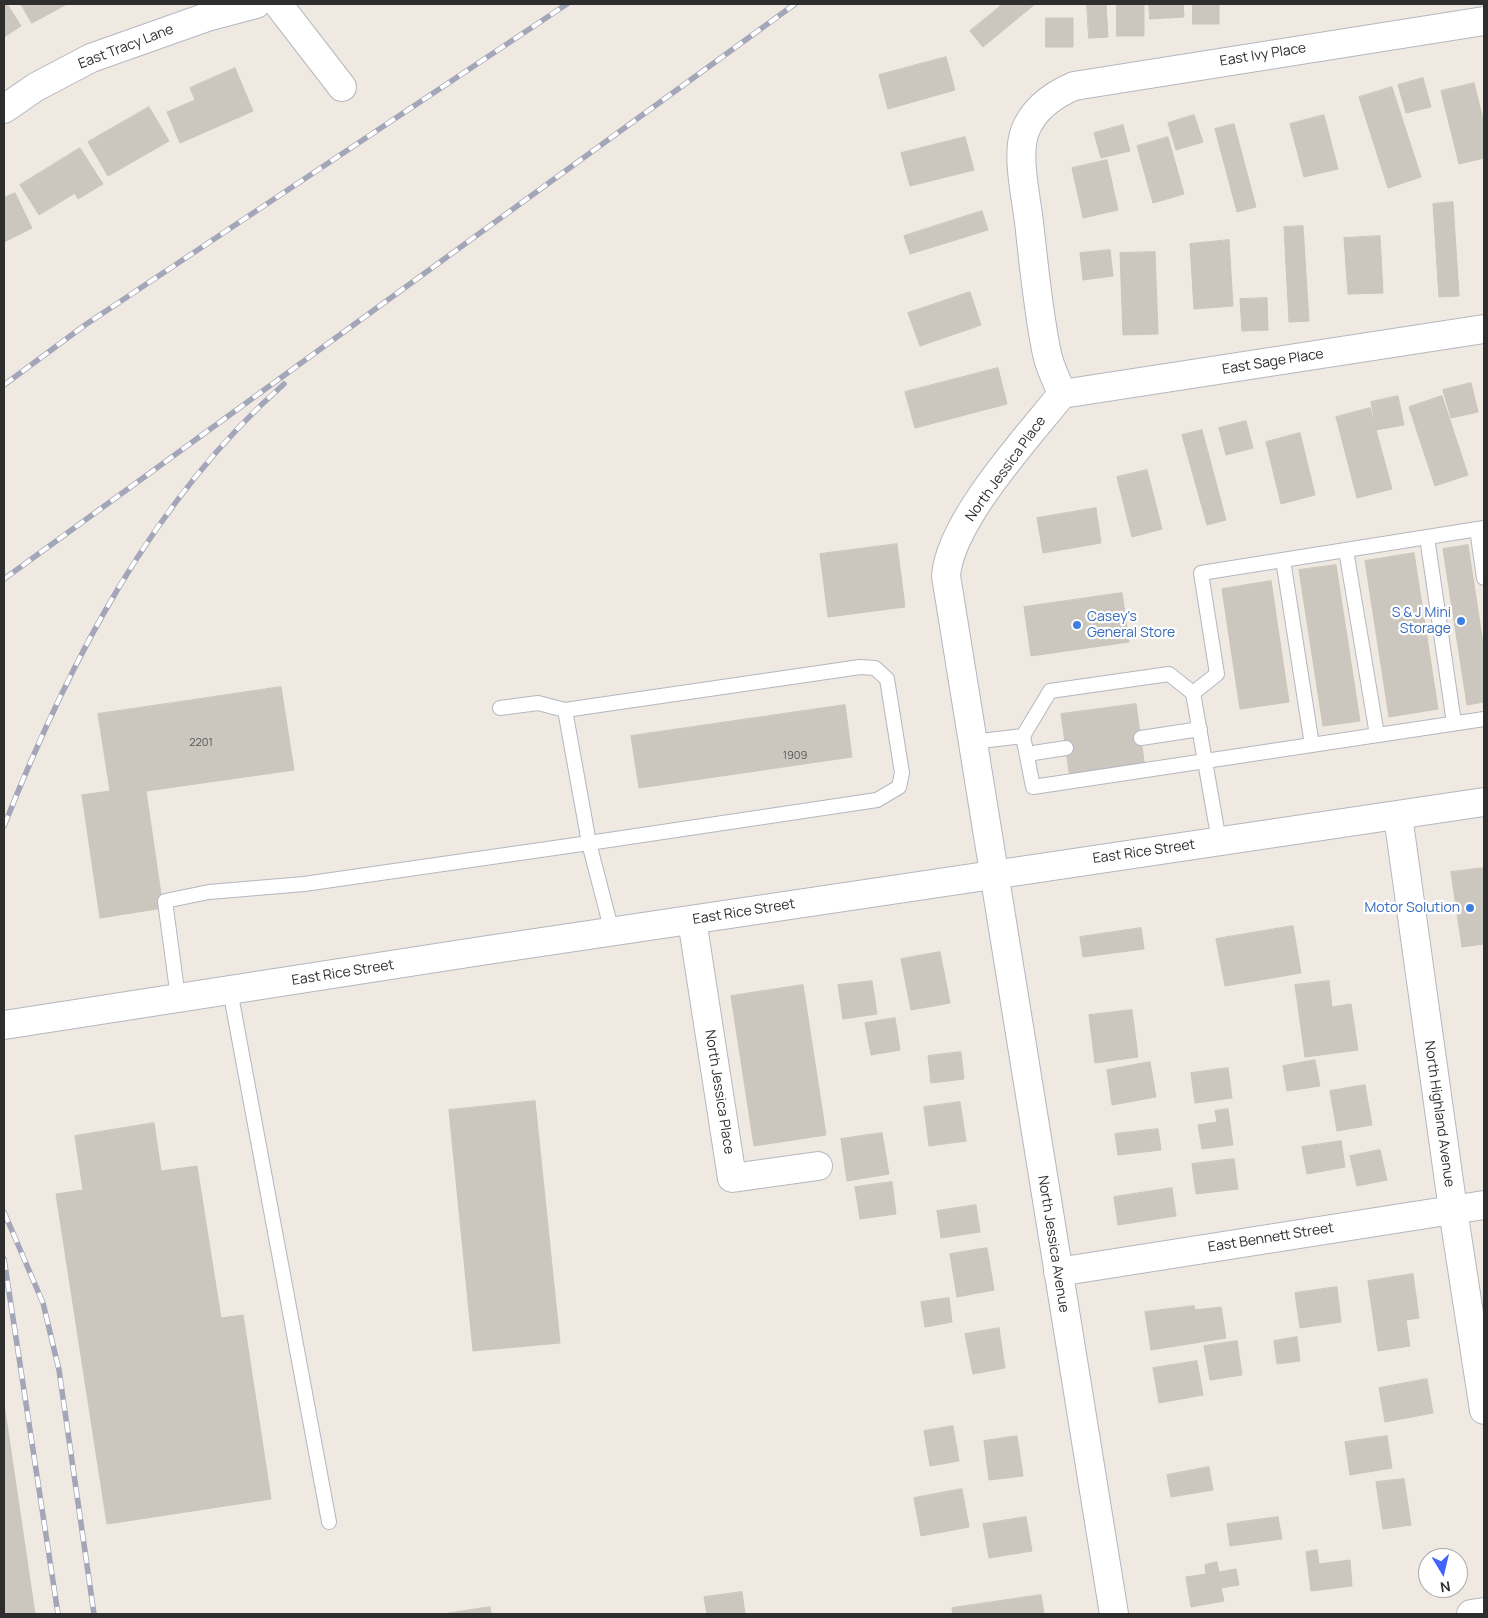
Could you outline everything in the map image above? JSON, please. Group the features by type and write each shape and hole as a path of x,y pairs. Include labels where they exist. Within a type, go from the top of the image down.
{"street":[{"name":"East Tracy Lane","path":"4,109 36,87 91,58 207,17 256,4"},
{"path":"278,4 342,87"},
{"name":"East Ivy Place","path":"1062,394 1048,356 1023,176 1022,143 1025,132 1031,119 1046,102 1074,86 1096,81 1484,21"},
{"name":"East Sage Place","path":"1062,394 1484,330"},
{"name":"North Jessica Place","path":"993,874 948,595 948,559 957,537 978,503 1062,394"},
{"name":"East Rice Street","path":"4,1025 993,874 1484,802"},
{"name":"North Highland Avenue","path":"1398,816 1453,1210 1484,1410"},
{"name":"North Jessica Avenue","path":"993,874 1114,1614"},
{"name":"North Jessica Place","path":"692,920 732,1178 818,1166"},
{"name":"East Bennett Street","path":"1058,1272 1484,1205"},
{"path":"1471,1614 1484,1612"}],"lane":[{"path":"1193,693 1217,674 1201,574 1480,529 1484,578"},
{"path":"1427,537 1454,723"},
{"path":"1346,550 1377,735"},
{"path":"1283,560 1312,745"},
{"path":"178,998 165,901 209,892 304,884 876,800 898,787 902,773 887,679 875,668 860,667 565,710 538,703 500,708"},
{"path":"1219,841 1205,762 1200,729 1193,693 1169,674 1050,691 1023,736 1033,787 1205,762 1484,719"},
{"path":"565,710 589,843 612,932"},
{"path":"1141,738 1200,729"},
{"path":"972,742 1023,736"},
{"path":"1027,754 1066,748"},
{"path":"230,990 329,1522"}],"building":[{"path":"4,4 7,4 21,26 4,37"},
{"path":"21,4 67,4 32,23"},
{"path":"1003,4 1035,4 983,47 970,31"},
{"path":"1087,4 1106,4 1108,37 1089,38"},
{"path":"1117,4 1144,4 1144,36 1117,36"},
{"path":"1149,4 1183,4 1184,17 1150,19"},
{"path":"1193,4 1219,4 1219,24 1193,24"},
{"path":"1046,18 1073,18 1073,47 1046,47"},
{"path":"946,57 955,90 888,109 879,75"},
{"path":"235,68 253,111 180,143 167,112 195,100 190,88"},
{"path":"1423,78 1431,107 1406,113 1398,85"},
{"path":"1474,83 1484,123 1484,158 1459,164 1441,91"},
{"path":"1392,87 1421,177 1388,188 1359,97"},
{"path":"149,107 169,141 108,176 88,142"},
{"path":"1194,115 1203,142 1176,150 1168,123"},
{"path":"1324,115 1338,169 1304,177 1290,124"},
{"path":"1234,124 1256,207 1237,212 1215,129"},
{"path":"1123,125 1130,151 1101,158 1094,133"},
{"path":"965,137 974,170 910,186 901,153"},
{"path":"1168,137 1184,194 1153,203 1137,146"},
{"path":"80,148 103,184 78,199 75,193 39,215 20,185"},
{"path":"1107,160 1118,210 1083,218 1072,168"},
{"path":"15,193 32,228 4,242 4,198"},
{"path":"1453,202 1459,296 1439,297 1433,204"},
{"path":"982,211 988,230 910,254 904,236"},
{"path":"1303,226 1309,321 1289,322 1284,227"},
{"path":"1380,236 1383,293 1348,294 1344,238"},
{"path":"1229,240 1233,306 1194,309 1190,244"},
{"path":"1110,250 1113,276 1083,280 1080,253"},
{"path":"1155,252 1158,334 1123,335 1120,253"},
{"path":"970,292 981,325 920,346 908,313"},
{"path":"1267,298 1268,330 1242,331 1240,299"},
{"path":"998,368 1007,404 915,428 905,392"},
{"path":"1471,383 1478,412 1451,418 1443,390"},
{"path":"1398,396 1404,425 1376,430 1371,402"},
{"path":"1442,396 1468,475 1435,486 1409,407"},
{"path":"1370,408 1392,489 1357,498 1336,417"},
{"path":"1246,421 1253,448 1226,455 1219,428"},
{"path":"1202,430 1226,520 1207,525 1182,435"},
{"path":"1300,433 1315,495 1281,504 1266,442"},
{"path":"1147,470 1162,529 1132,537 1117,477"},
{"path":"1096,508 1101,543 1043,553 1037,518"},
{"path":"897,544 905,607 828,617 820,554"},
{"path":"1468,545 1484,650 1484,702 1467,705 1443,549"},
{"path":"1414,553 1438,709 1389,717 1365,561"},
{"path":"1336,565 1360,721 1323,726 1299,570"},
{"path":"1271,581 1289,702 1240,709 1222,589"},
{"name":"Casey's General Store","path":"1122,593 1129,642 1031,656 1024,607"},
{"path":"281,687 294,770 146,791 163,908 100,918 82,795 110,791 98,714"},
{"path":"1136,704 1145,768 1070,779 1061,714"},
{"path":"845,705 852,757 639,788 631,736"},
{"name":"Motor Solution","path":"1484,868 1484,944 1462,947 1451,872"},
{"path":"1293,926 1301,973 1225,986 1216,939"},
{"path":"1141,928 1144,949 1083,957 1080,937"},
{"path":"940,952 950,1003 911,1010 901,959"},
{"path":"872,981 877,1014 843,1019 838,985"},
{"path":"1329,981 1332,1007 1351,1004 1358,1050 1305,1057 1295,985"},
{"path":"803,985 826,1135 754,1146 731,996"},
{"path":"1132,1010 1138,1057 1095,1063 1089,1015"},
{"path":"895,1018 900,1050 871,1055 865,1023"},
{"path":"961,1052 964,1079 931,1083 928,1056"},
{"path":"1315,1060 1320,1086 1287,1091 1283,1066"},
{"path":"1150,1062 1156,1097 1112,1105 1107,1070"},
{"path":"1228,1068 1232,1098 1195,1103 1191,1073"},
{"path":"1365,1085 1372,1125 1337,1131 1330,1091"},
{"path":"535,1101 560,1343 473,1351 449,1110"},
{"path":"960,1102 966,1141 929,1146 924,1107"},
{"path":"1228,1109 1233,1145 1202,1149 1198,1125 1217,1122 1215,1111"},
{"path":"154,1123 161,1171 197,1166 221,1318 243,1315 271,1499 107,1524 56,1194 83,1190 75,1136"},
{"path":"1158,1129 1161,1150 1118,1155 1115,1134"},
{"path":"882,1133 889,1174 847,1181 841,1139"},
{"path":"1341,1141 1345,1167 1307,1174 1302,1147"},
{"path":"1380,1150 1387,1180 1357,1186 1350,1156"},
{"path":"1234,1159 1238,1189 1196,1194 1192,1164"},
{"path":"892,1182 896,1214 860,1219 855,1187"},
{"path":"1172,1188 1176,1216 1118,1225 1114,1197"},
{"path":"976,1205 980,1232 941,1238 937,1211"},
{"path":"987,1248 994,1290 957,1297 950,1254"},
{"path":"1413,1274 1419,1318 1406,1320 1410,1346 1378,1351 1368,1281"},
{"path":"1337,1287 1341,1322 1300,1328 1295,1293"},
{"path":"949,1298 952,1322 925,1327 921,1302"},
{"path":"1194,1306 1195,1310 1221,1307 1226,1338 1151,1350 1145,1312"},
{"path":"999,1328 1005,1368 973,1374 965,1334"},
{"path":"1297,1337 1300,1361 1277,1364 1274,1341"},
{"path":"1237,1341 1242,1375 1210,1380 1204,1346"},
{"path":"1197,1361 1203,1395 1159,1403 1153,1368"},
{"path":"1427,1379 1433,1413 1385,1422 1379,1388"},
{"path":"4,1404 35,1614 4,1614"},
{"path":"953,1426 959,1461 930,1466 924,1431"},
{"path":"1017,1436 1023,1476 989,1480 984,1441"},
{"path":"1387,1436 1392,1468 1350,1475 1345,1442"},
{"path":"1209,1467 1213,1490 1171,1497 1167,1475"},
{"path":"1404,1479 1411,1525 1383,1529 1376,1482"},
{"path":"962,1489 969,1527 921,1536 914,1498"},
{"path":"1026,1517 1032,1551 989,1558 983,1524"},
{"path":"1278,1517 1282,1539 1230,1546 1227,1524"},
{"path":"1317,1550 1319,1564 1350,1560 1352,1586 1311,1591 1306,1552"},
{"path":"1217,1562 1219,1572 1236,1569 1239,1585 1221,1588 1224,1601 1191,1607 1186,1577 1206,1574 1205,1565"},
{"path":"742,1592 745,1614 707,1614 704,1597"},
{"path":"1041,1595 1044,1614 953,1614 952,1608"},
{"path":"490,1607 491,1614 443,1614"}],"railway":[{"path":"4,385 85,325 567,4"},
{"path":"4,579 795,4"},
{"path":"4,826 56,705 118,588 154,533 193,480 236,430 284,384"},
{"path":"4,1212 43,1303 59,1370 94,1614"},
{"path":"4,1259 58,1614"}],"place":[{"name":"S & J Mini Storage","path":"1461,621"},
{"name":"Casey's General Store","path":"1077,625"},
{"name":"Motor Solution","path":"1470,908"}]}
